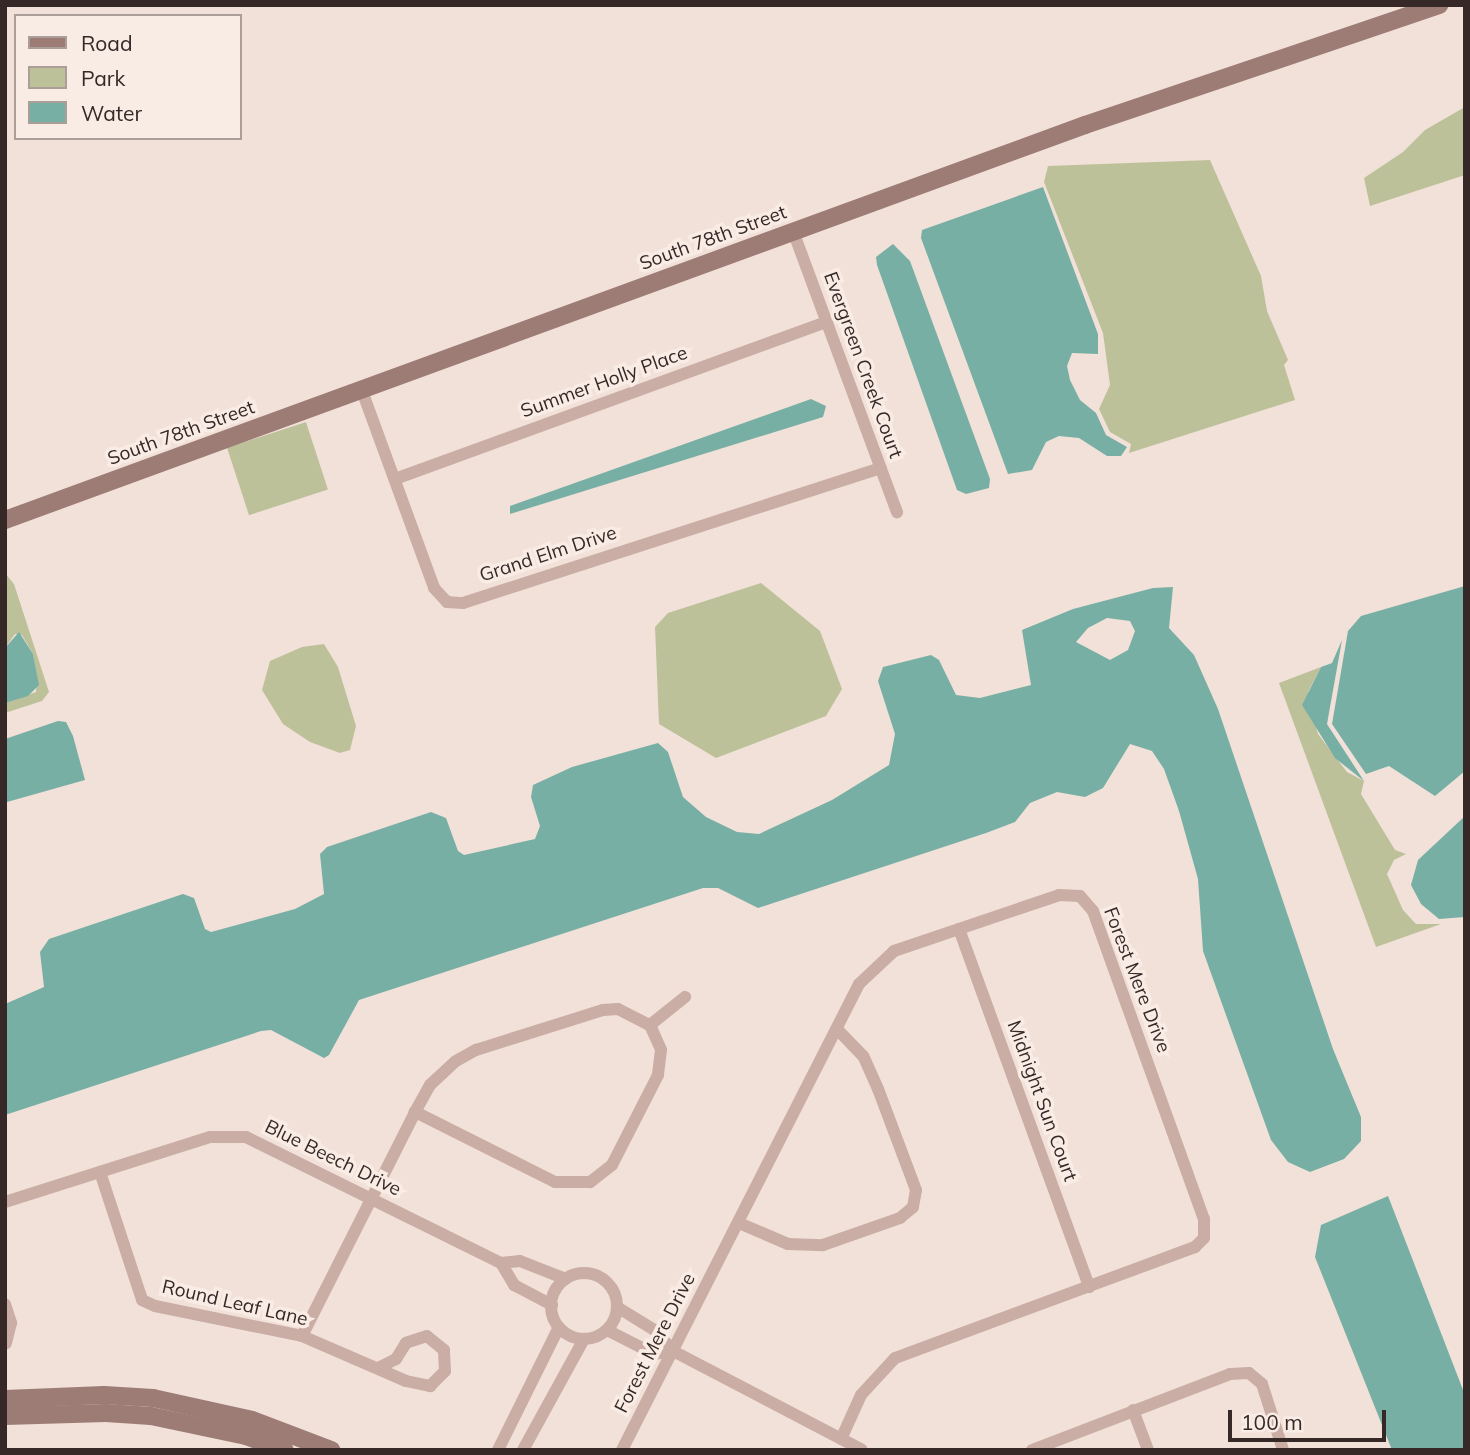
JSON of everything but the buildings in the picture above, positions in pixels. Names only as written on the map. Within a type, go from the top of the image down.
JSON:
[{"type":"street","name":"South 78th Street","points":[[5,520],[1085,125],[1439,5]]},
{"type":"street","name":"Evergreen Creek Court","points":[[793,231],[897,512]]},
{"type":"street","name":"Summer Holly Place","points":[[395,479],[827,322]]},
{"type":"street","name":"Grand Elm Drive","points":[[361,388],[434,588],[447,602],[463,603],[881,468]]},
{"type":"street","name":"Forest Mere Drive","points":[[622,1450],[859,984],[878,962],[894,951],[1059,895],[1080,895],[1093,911],[1204,1229],[1204,1238],[1195,1247],[895,1358],[861,1395],[841,1439]]},
{"type":"street","name":"Midnight Sun Court","points":[[959,929],[1089,1287]]},
{"type":"street","points":[[650,1025],[685,997]]},
{"type":"street","points":[[302,1336],[415,1111],[430,1085],[456,1061],[476,1050],[603,1010],[632,1012],[650,1025],[661,1050],[659,1075],[612,1165],[590,1182],[555,1182],[415,1111]]},
{"type":"street","points":[[739,1223],[788,1244],[823,1245],[900,1218],[914,1206],[916,1190],[878,1089],[863,1056],[837,1029]]},
{"type":"street","name":"Blue Beech Drive","points":[[100,1172],[210,1138],[246,1137],[501,1263],[520,1261],[566,1279]]},
{"type":"street","points":[[5,1202],[100,1172]]},
{"type":"street","name":"Round Leaf Lane","points":[[100,1172],[142,1300],[155,1306],[302,1336],[380,1367],[407,1381],[430,1386],[445,1371],[444,1350],[428,1336],[406,1343],[396,1359],[380,1367]]},
{"type":"street","name":"Blue Beech Drive","points":[[501,1263],[514,1286],[552,1305]]},
{"type":"street","points":[[498,1450],[559,1327],[552,1305],[566,1279],[585,1273],[604,1280],[617,1307],[656,1331],[673,1351],[862,1450]]},
{"type":"street","points":[[5,1304],[11,1323],[6,1343]]},
{"type":"street","points":[[523,1450],[584,1339],[607,1330],[617,1307]]},
{"type":"street","points":[[559,1327],[584,1339]]},
{"type":"street","points":[[607,1330],[653,1354],[673,1351]]},
{"type":"street","points":[[1032,1450],[1230,1374],[1249,1373],[1262,1384],[1283,1450]]},
{"type":"street","points":[[12,1407],[153,1398],[252,1420],[331,1450]]},
{"type":"street","points":[[12,1407],[151,1416],[246,1436],[285,1450]]},
{"type":"street","points":[[1133,1410],[1148,1450]]},
{"type":"green space","points":[[1465,107],[1465,175],[1370,206],[1364,178],[1403,152],[1425,130]]},
{"type":"green space","points":[[1210,160],[1261,276],[1267,311],[1288,360],[1284,365],[1295,400],[1129,453],[1131,444],[1110,432],[1099,409],[1110,385],[1103,333],[1044,182],[1048,166]]},
{"type":"green space","points":[[306,422],[328,490],[249,515],[227,448]]},
{"type":"green space","points":[[5,573],[14,584],[49,692],[42,701],[5,713],[5,703],[36,692],[37,676],[33,654],[22,635],[15,634],[5,648]]},
{"type":"green space","points":[[761,583],[820,631],[842,689],[826,716],[716,758],[659,724],[655,627],[668,613]]},
{"type":"green space","points":[[324,644],[338,667],[356,726],[350,750],[340,753],[310,742],[283,724],[262,690],[270,661],[302,647]]},
{"type":"green space","points":[[1321,667],[1308,692],[1318,734],[1347,772],[1364,781],[1361,794],[1395,850],[1406,854],[1394,860],[1387,874],[1403,910],[1416,924],[1441,924],[1376,947],[1279,683]]},
{"type":"water","points":[[1043,187],[1098,334],[1098,354],[1072,353],[1067,366],[1070,380],[1080,400],[1096,413],[1106,435],[1127,447],[1121,456],[1107,456],[1079,438],[1059,436],[1046,442],[1032,470],[1008,474],[921,238],[922,230]]},
{"type":"water","points":[[893,244],[910,261],[990,479],[989,488],[966,494],[957,490],[877,265],[876,257]]},
{"type":"water","points":[[811,399],[826,406],[823,417],[510,514],[510,506]]},
{"type":"water","points":[[1465,586],[1465,771],[1435,796],[1389,766],[1366,774],[1332,724],[1348,631],[1361,616]]},
{"type":"water","points":[[1173,587],[1169,628],[1194,655],[1218,709],[1333,1049],[1361,1117],[1361,1141],[1344,1159],[1310,1172],[1288,1162],[1271,1140],[1203,951],[1198,879],[1179,811],[1164,769],[1152,751],[1130,744],[1103,788],[1085,797],[1057,792],[1030,803],[1015,822],[986,833],[758,908],[718,888],[703,888],[359,1000],[329,1055],[324,1058],[271,1030],[261,1031],[5,1115],[5,1004],[44,987],[40,952],[49,939],[183,894],[194,898],[205,929],[211,932],[295,909],[324,894],[320,854],[327,847],[431,812],[446,818],[458,851],[464,855],[535,839],[540,826],[531,797],[533,785],[572,767],[658,743],[668,752],[683,797],[706,817],[737,832],[759,834],[832,800],[889,765],[895,734],[878,681],[883,667],[931,655],[939,660],[956,695],[980,698],[1031,685],[1022,630],[1073,609],[1153,588]],"holes":[[[1107,618],[1130,621],[1135,631],[1128,650],[1110,660],[1076,642],[1088,628]]]},
{"type":"water","points":[[19,632],[33,654],[39,685],[28,696],[5,703],[5,648]]},
{"type":"water","points":[[1342,640],[1327,724],[1364,781],[1335,758],[1302,705],[1321,667],[1332,663]]},
{"type":"water","points":[[58,721],[66,722],[73,736],[85,780],[7,802],[5,739]]},
{"type":"water","points":[[1465,816],[1465,917],[1439,919],[1421,904],[1411,885],[1418,860]]},
{"type":"water","points":[[1388,1196],[1465,1395],[1465,1450],[1392,1450],[1315,1257],[1321,1225]]}]
